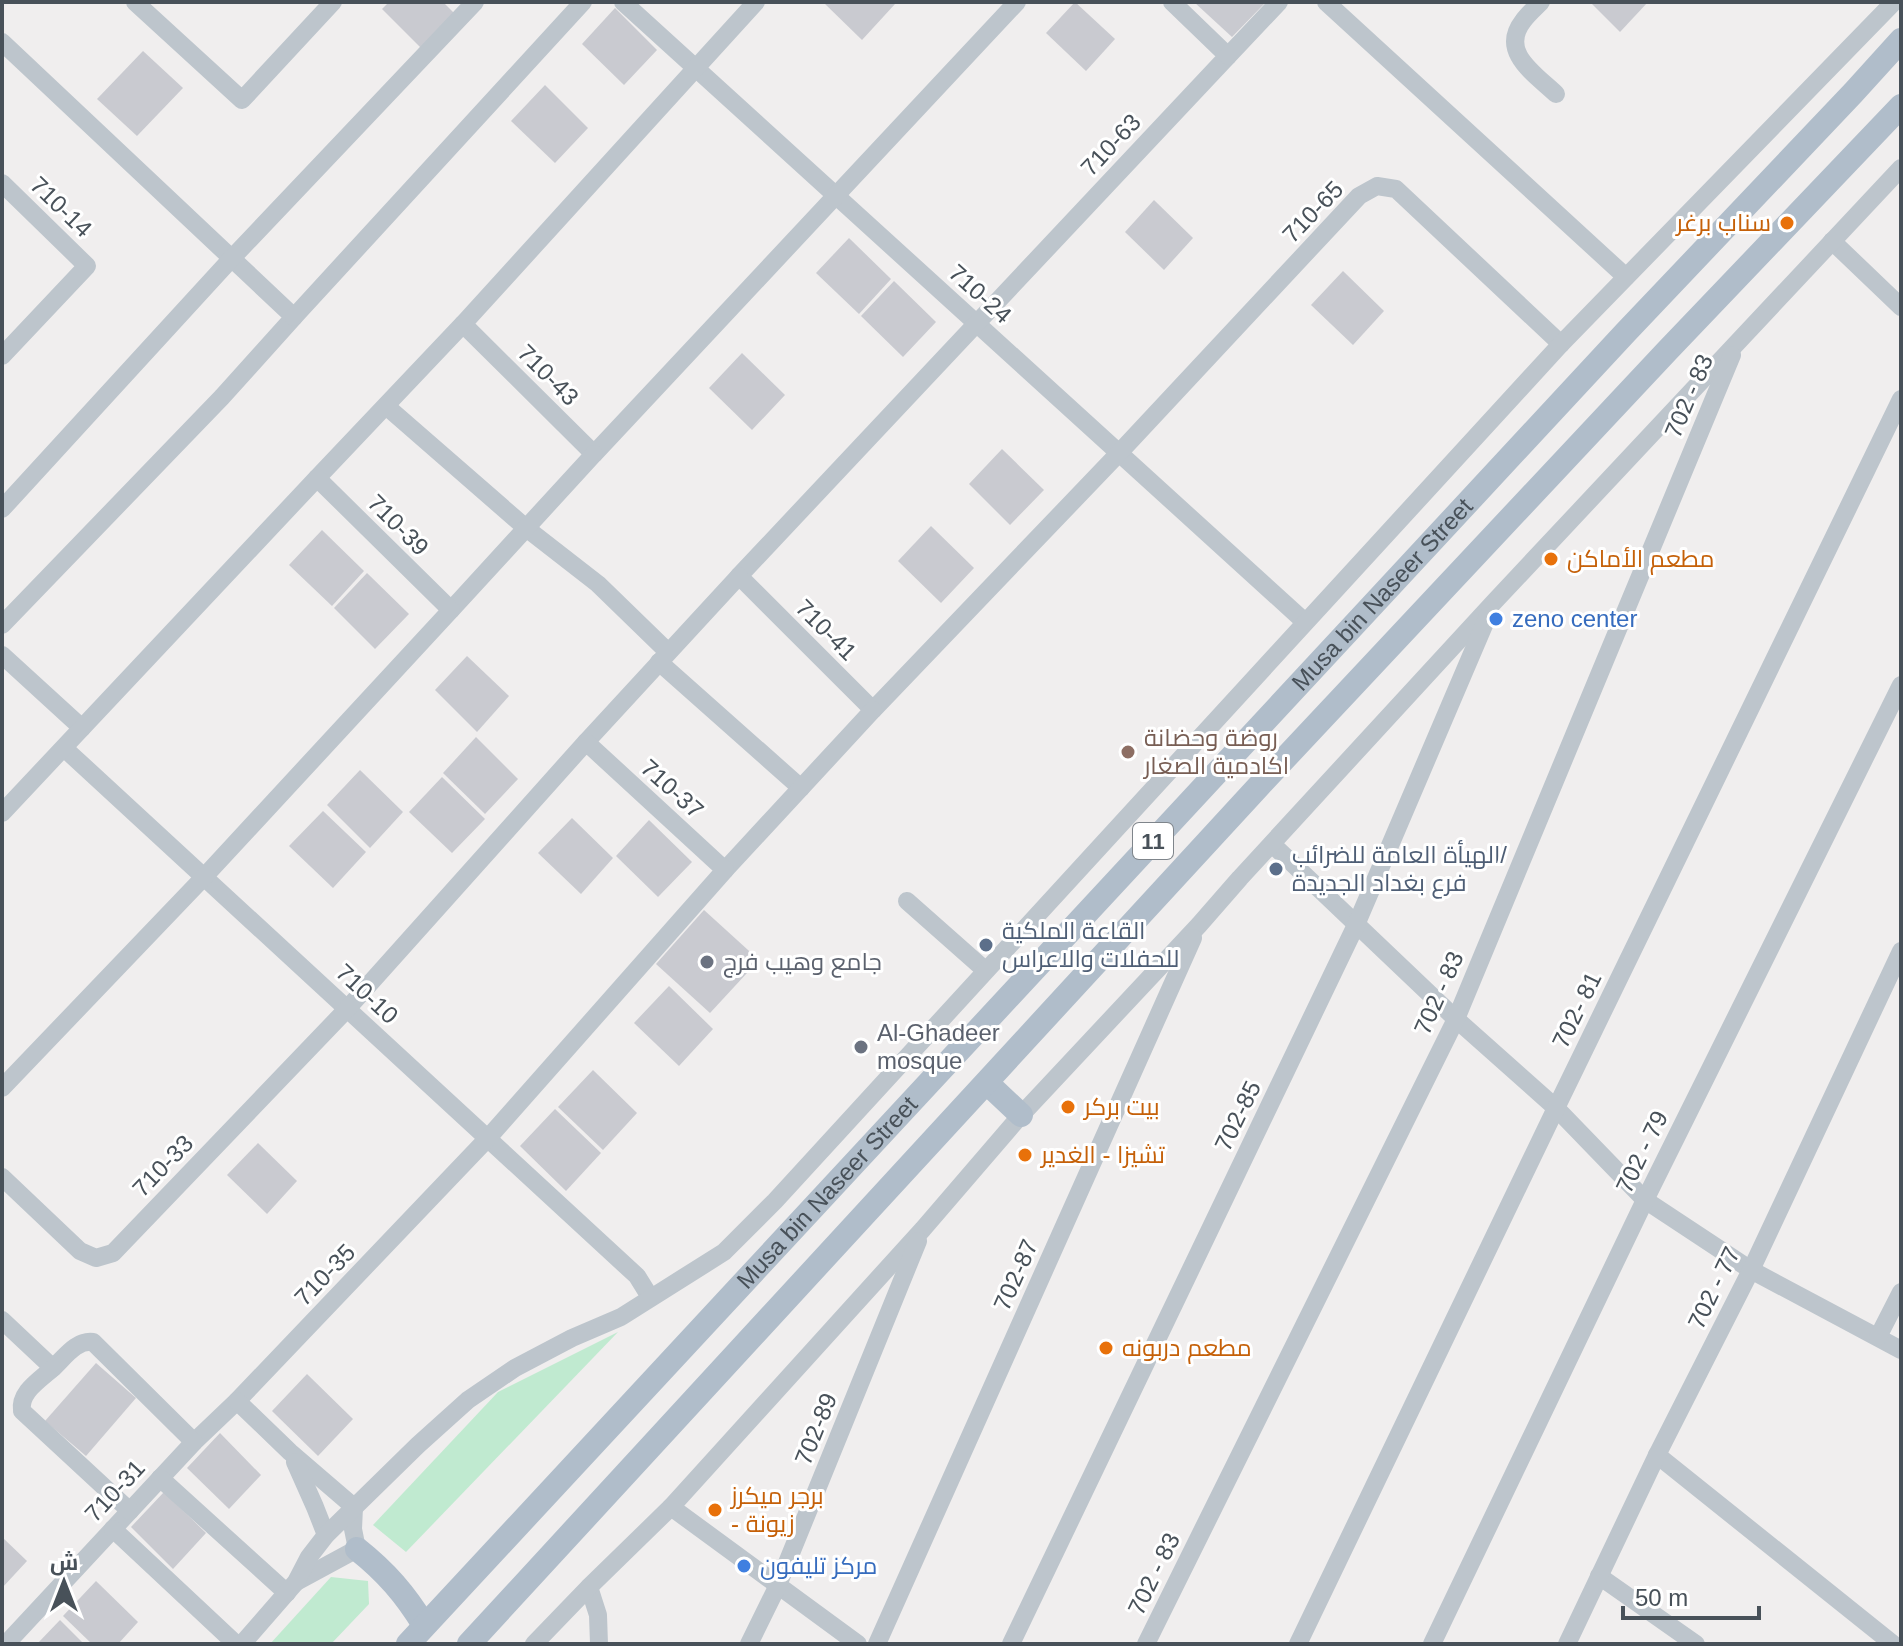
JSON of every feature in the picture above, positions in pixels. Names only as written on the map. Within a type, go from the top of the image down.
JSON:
[{"type":"main road","name":"Musa bin Naseer Street","points":[[416,1635],[1901,40]]},
{"type":"main road","name":"Musa bin Naseer Street","points":[[469,1644],[1301,741],[1901,106]]},
{"type":"main road","points":[[987,1083],[1021,1115]]},
{"type":"main road","points":[[357,1549],[377,1565],[411,1603],[416,1635]]},
{"type":"street","points":[[135,2],[242,100],[333,2]]},
{"type":"street","points":[[2,509],[232,258],[475,2]]},
{"type":"street","points":[[2,625],[222,397],[583,2]]},
{"type":"street","name":"710-24","points":[[623,2],[1305,622]]},
{"type":"street","points":[[2,813],[463,324],[756,2]]},
{"type":"street","points":[[2,1088],[204,877],[1017,2]]},
{"type":"street","points":[[1172,2],[1228,56]]},
{"type":"street","name":"710-63","points":[[976,323],[1279,2]]},
{"type":"street","points":[[1326,2],[1626,277]]},
{"type":"street","points":[[1541,2],[1520,23],[1513,41],[1517,56],[1556,94]]},
{"type":"street","points":[[242,1644],[292,1588],[309,1557],[326,1535],[468,1400],[515,1368],[621,1317],[724,1252],[775,1201],[1561,344],[1894,2]]},
{"type":"street","points":[[2,42],[294,317]]},
{"type":"street","points":[[534,1644],[671,1507],[923,1229],[1021,1115],[1494,602],[1901,168]]},
{"type":"street","name":"710-14","points":[[2,183],[87,266],[2,356]]},
{"type":"street","name":"710-65","points":[[1119,453],[1359,196],[1377,186],[1396,189],[1561,344]]},
{"type":"street","points":[[1832,241],[1901,307]]},
{"type":"street","points":[[347,1009],[663,657],[976,323]]},
{"type":"street","name":"710-43","points":[[463,324],[594,454]]},
{"type":"street","name":"702 - 83","points":[[1146,1644],[1456,1019],[1737,344]]},
{"type":"street","name":"702- 81","points":[[1298,1644],[1901,399]]},
{"type":"street","points":[[386,406],[526,528],[598,584],[663,657],[801,788]]},
{"type":"street","points":[[488,1138],[725,870],[1119,453]]},
{"type":"street","name":"710-39","points":[[317,478],[451,610]]},
{"type":"street","name":"710-41","points":[[739,576],[873,710]]},
{"type":"street","name":"702-85","points":[[1011,1644],[1356,925],[1494,602]]},
{"type":"street","points":[[2,655],[82,728]]},
{"type":"street","name":"702 - 79","points":[[1432,1644],[1645,1200],[1901,685]]},
{"type":"street","name":"710-37","points":[[586,742],[725,870]]},
{"type":"street","name":"710-10","points":[[64,748],[637,1276],[650,1297]]},
{"type":"street","points":[[1272,844],[1456,1019],[1556,1108],[1645,1200],[1751,1270],[1901,1350]]},
{"type":"street","points":[[907,901],[985,970]]},
{"type":"street","name":"702-87","points":[[877,1644],[1199,925]]},
{"type":"street","name":"702 - 77","points":[[1567,1644],[1657,1455],[1751,1270],[1901,951]]},
{"type":"street","name":"710-33","points":[[2,1177],[80,1251],[96,1258],[113,1253],[347,1009]]},
{"type":"street","name":"710-35","points":[[194,1442],[237,1401],[488,1138]]},
{"type":"street","name":"702-89","points":[[749,1644],[778,1585],[923,1229]]},
{"type":"street","points":[[1878,1337],[1901,1292]]},
{"type":"street","points":[[2,1320],[53,1368]]},
{"type":"street","points":[[130,1511],[22,1411],[24,1395],[79,1344],[93,1342],[194,1442]]},
{"type":"street","points":[[237,1401],[354,1507]]},
{"type":"street","name":"710-31","points":[[6,1644],[194,1442]]},
{"type":"street","points":[[290,1452],[326,1535]]},
{"type":"street","points":[[1657,1455],[1893,1644]]},
{"type":"street","points":[[160,1478],[292,1588]]},
{"type":"street","points":[[292,1588],[357,1549],[353,1529],[354,1507]]},
{"type":"street","points":[[671,1507],[858,1644]]},
{"type":"street","points":[[113,1529],[236,1644]]},
{"type":"street","points":[[1599,1576],[1696,1644]]},
{"type":"street","points":[[589,1587],[598,1615],[599,1644]]},
{"type":"green space","points":[[618,1332],[406,1552],[373,1525],[498,1392]]},
{"type":"green space","points":[[331,1577],[368,1581],[369,1604],[331,1644],[270,1644]]},
{"type":"building","points":[[389,2],[443,2],[458,17],[425,52],[382,9]]},
{"type":"building","points":[[823,2],[893,2],[895,4],[862,40]]},
{"type":"building","points":[[1075,2],[1115,39],[1086,71],[1046,33]]},
{"type":"building","points":[[1194,2],[1266,2],[1232,37]]},
{"type":"building","points":[[1590,2],[1648,2],[1620,32]]},
{"type":"building","points":[[615,8],[657,50],[624,85],[582,44]]},
{"type":"building","points":[[143,51],[183,88],[137,136],[97,99]]},
{"type":"building","points":[[545,85],[588,128],[555,163],[511,121]]},
{"type":"building","points":[[1154,200],[1193,238],[1164,270],[1125,232]]},
{"type":"building","points":[[849,238],[891,279],[859,314],[816,273]]},
{"type":"building","points":[[1343,271],[1384,311],[1353,345],[1311,305]]},
{"type":"building","points":[[894,281],[936,322],[903,357],[861,316]]},
{"type":"building","points":[[742,353],[785,395],[752,430],[709,388]]},
{"type":"building","points":[[1002,449],[1044,490],[1010,525],[969,484]]},
{"type":"building","points":[[931,526],[974,568],[941,603],[898,561]]},
{"type":"building","points":[[322,530],[364,571],[332,606],[289,565]]},
{"type":"building","points":[[367,573],[409,614],[375,649],[334,608]]},
{"type":"building","points":[[467,656],[509,696],[477,732],[435,690]]},
{"type":"building","points":[[476,737],[518,779],[485,814],[443,773]]},
{"type":"building","points":[[360,770],[403,812],[370,848],[327,805]]},
{"type":"building","points":[[442,777],[485,819],[452,853],[409,812]]},
{"type":"building","points":[[323,811],[366,852],[333,888],[289,846]]},
{"type":"building","points":[[572,818],[613,858],[581,894],[538,853]]},
{"type":"building","points":[[649,820],[692,862],[658,897],[616,856]]},
{"type":"building","name":"جامع وهيب فرج","points":[[704,910],[759,960],[710,1013],[656,964]]},
{"type":"building","points":[[669,986],[713,1029],[679,1066],[634,1023]]},
{"type":"building","points":[[593,1070],[637,1113],[603,1150],[558,1107]]},
{"type":"building","points":[[555,1109],[601,1153],[566,1191],[520,1146]]},
{"type":"building","points":[[258,1143],[297,1181],[267,1214],[227,1175]]},
{"type":"building","points":[[96,1363],[136,1398],[86,1456],[45,1421]]},
{"type":"building","points":[[307,1374],[353,1419],[318,1456],[272,1411]]},
{"type":"building","points":[[220,1433],[261,1475],[229,1509],[187,1468]]},
{"type":"building","points":[[164,1492],[206,1533],[173,1569],[131,1527]]},
{"type":"building","points":[[2,1537],[27,1561],[2,1588]]},
{"type":"building","points":[[96,1581],[138,1622],[118,1644],[92,1644],[63,1616]]},
{"type":"building","points":[[60,1620],[84,1644],[37,1644]]},
{"type":"place","name":"سناب برغر","points":[[1787,223]]},
{"type":"place","name":"مطعم الأماكن","points":[[1551,559]]},
{"type":"place","name":"zeno center","points":[[1496,619]]},
{"type":"place","name":"روضة وحضانة اكادمية الصغار","points":[[1128,752]]},
{"type":"place","name":"الهيأة العامة للضرائب/ فرع بغداد الجديدة","points":[[1276,869]]},
{"type":"place","name":"القاعة الملكية للحفلات والاعراس","points":[[986,945]]},
{"type":"place","name":"جامع وهيب فرج","points":[[707,962]]},
{"type":"place","name":"Al-Ghadeer mosque","points":[[861,1047]]},
{"type":"place","name":"بيت بركر","points":[[1068,1107]]},
{"type":"place","name":"تشيزا - الغدير","points":[[1025,1155]]},
{"type":"place","name":"مطعم دربونه","points":[[1106,1348]]},
{"type":"place","name":"برجر ميكرز - زيونة","points":[[715,1510]]},
{"type":"place","name":"مركز تليفون","points":[[744,1566]]}]
